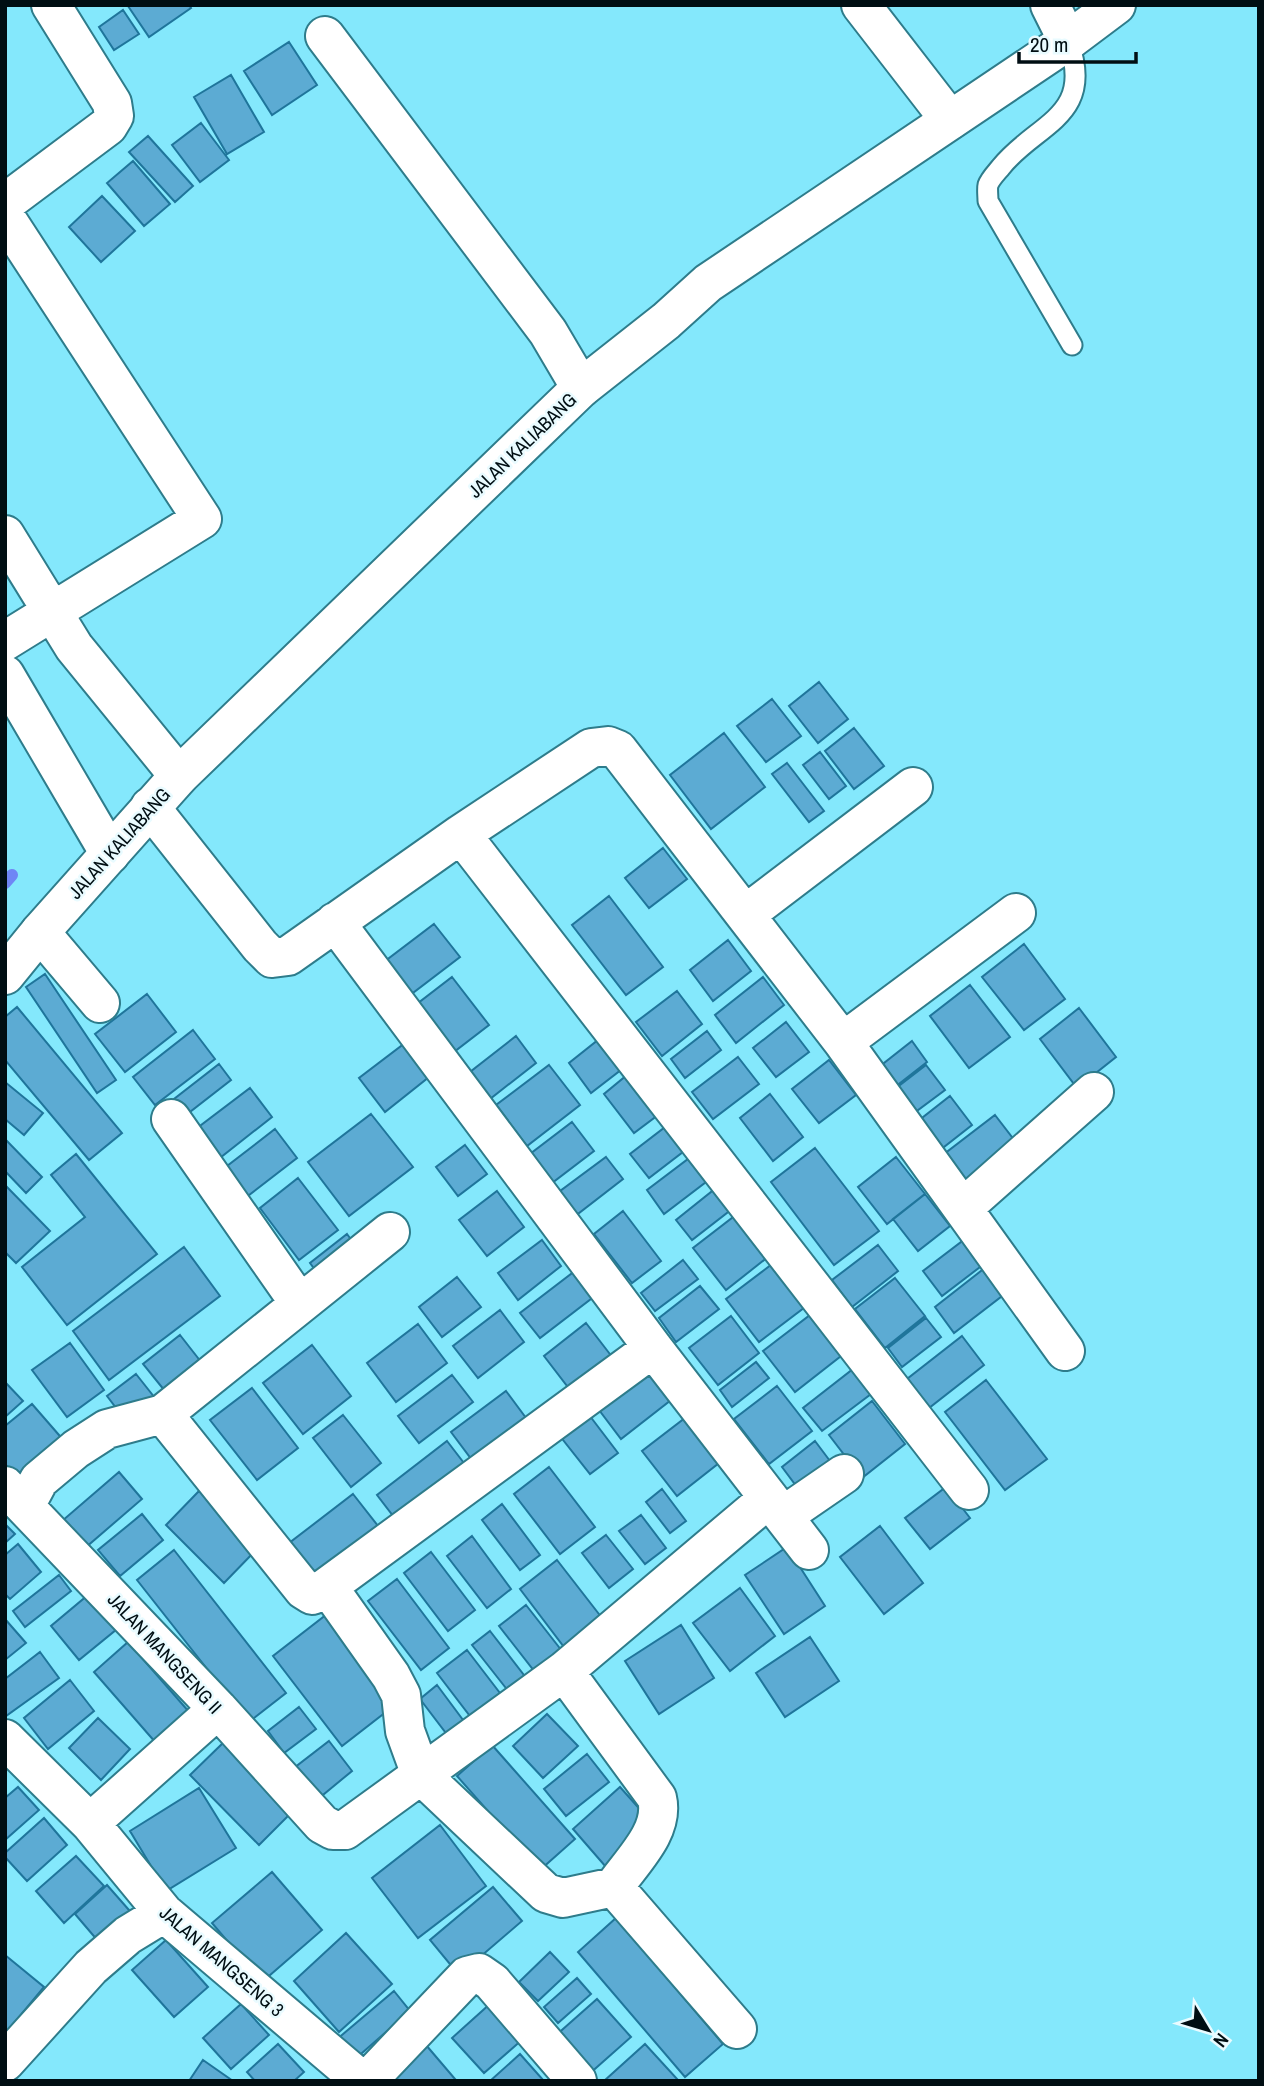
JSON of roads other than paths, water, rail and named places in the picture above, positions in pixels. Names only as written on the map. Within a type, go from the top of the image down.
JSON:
[{"type":"street","points":[[5,203],[108,126],[114,116],[112,103],[51,5]]},
{"type":"street","points":[[861,5],[950,120]]},
{"type":"street","points":[[1050,5],[1068,41]]},
{"type":"street","name":"JALAN KALIABANG","points":[[5,975],[179,776],[581,388],[666,321],[708,283],[1068,41],[1116,5]]},
{"type":"street","points":[[325,36],[548,332],[581,388]]},
{"type":"street","points":[[5,217],[202,519],[5,641]]},
{"type":"street","points":[[5,535],[74,647],[179,776]]},
{"type":"street","points":[[5,675],[110,854]]},
{"type":"street","points":[[150,807],[272,958],[288,956],[461,834],[591,748],[608,746],[618,750],[844,1042],[1065,1351]]},
{"type":"street","points":[[746,914],[913,787]]},
{"type":"street","points":[[461,834],[970,1490]]},
{"type":"street","points":[[844,1042],[1016,913]]},
{"type":"street","points":[[335,922],[653,1348],[809,1550]]},
{"type":"street","points":[[40,932],[100,1003]]},
{"type":"street","points":[[964,1207],[1094,1092]]},
{"type":"street","points":[[171,1119],[300,1304]]},
{"type":"street","points":[[15,1496],[107,1429],[163,1414],[390,1232]]},
{"type":"street","points":[[163,1414],[304,1590],[312,1595],[328,1587],[653,1348]]},
{"type":"street","points":[[421,1775],[564,1671],[776,1507],[844,1474]]},
{"type":"street","name":"JALAN MANGSENG II","points":[[15,1496],[218,1709],[322,1824],[333,1830],[345,1830],[421,1775]]},
{"type":"street","points":[[328,1587],[391,1676],[401,1695],[405,1731],[421,1775],[546,1893],[562,1898],[614,1887],[654,1830],[660,1812],[657,1798],[564,1671]]},
{"type":"street","points":[[90,1824],[218,1709]]},
{"type":"street","name":"JALAN MANGSENG 3","points":[[5,1739],[90,1824],[164,1913],[365,2081]]},
{"type":"street","points":[[614,1887],[737,2029]]},
{"type":"street","points":[[5,2062],[91,1967],[128,1935],[164,1913]]},
{"type":"street","points":[[365,2081],[467,1976],[479,1973],[492,1982],[577,2081]]},
{"type":"lane","points":[[1068,41],[1072,50],[1076,83],[1060,116],[1006,161],[988,183],[988,201],[1072,345]]},
{"type":"waterway","points":[[5,883],[12,875]]}]
